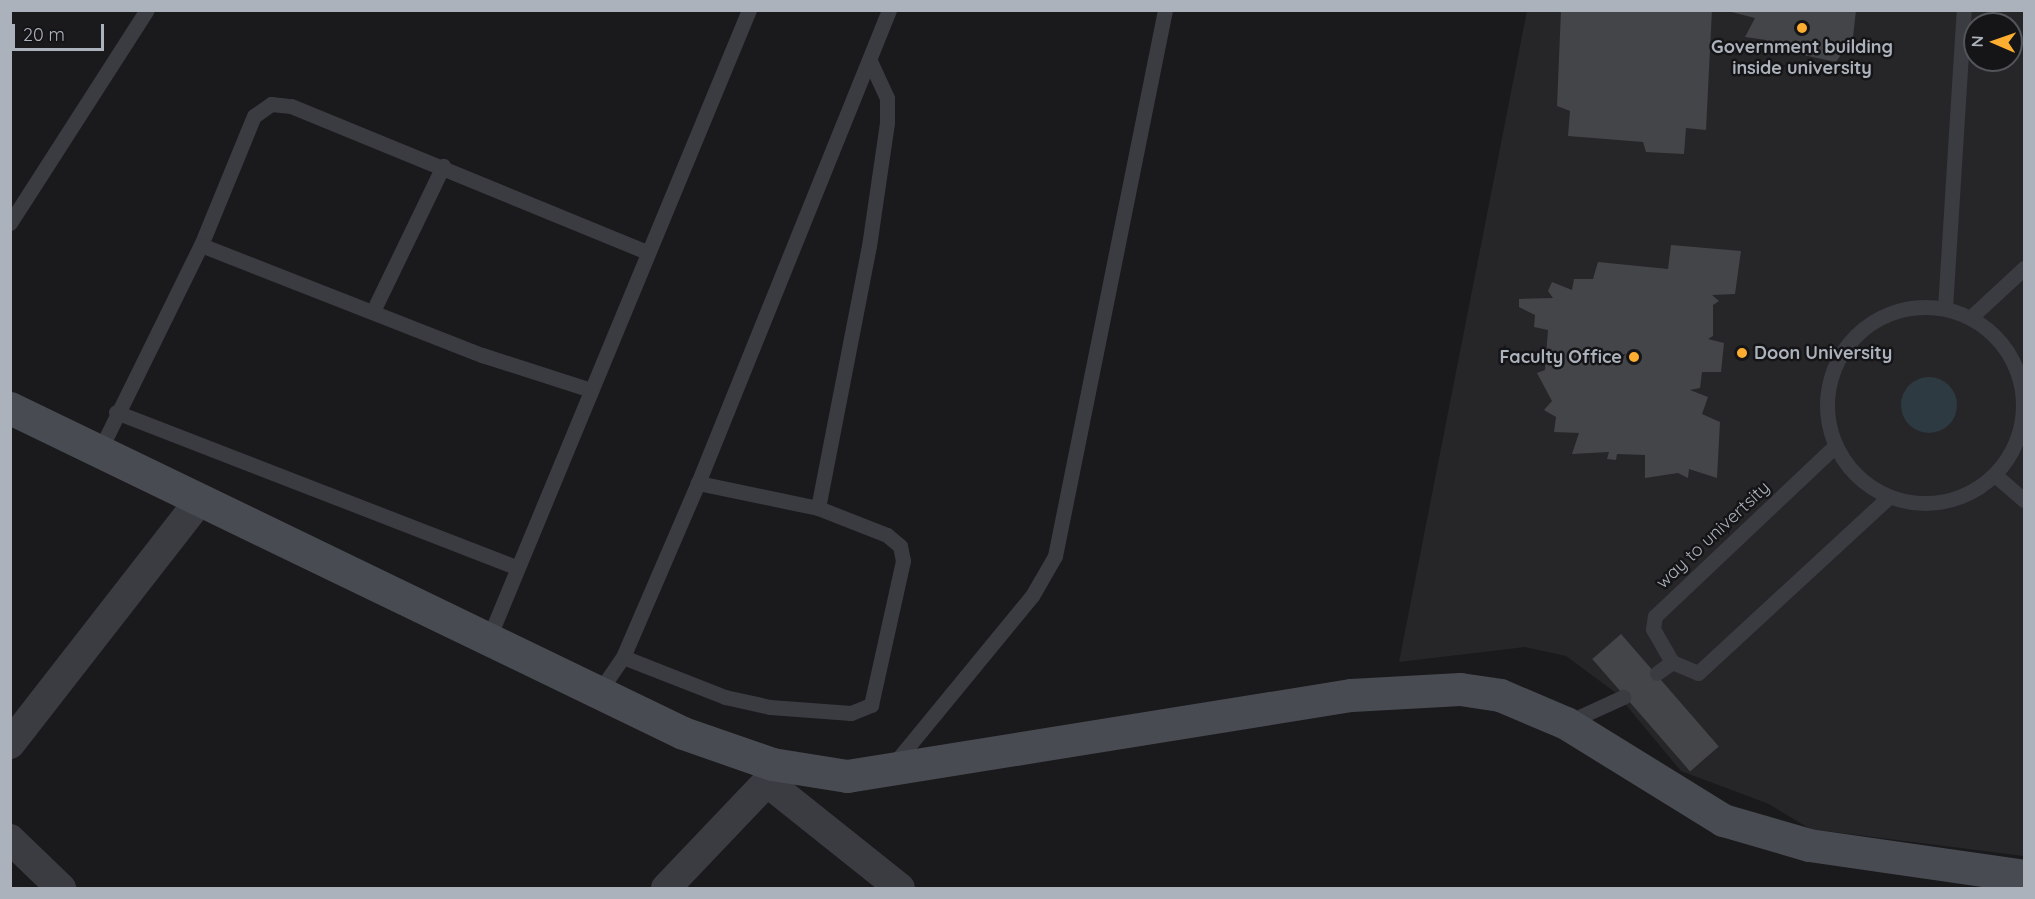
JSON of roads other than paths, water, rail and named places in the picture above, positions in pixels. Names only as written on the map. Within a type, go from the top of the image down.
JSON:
[{"type":"main road","points":[[10,408],[488,640],[770,773],[847,776],[1351,695],[1460,689],[1500,695],[1566,723],[1723,820],[1809,845],[2025,876]]},
{"type":"street","points":[[10,744],[199,501]]},
{"type":"street","points":[[666,888],[770,773],[900,888]]},
{"type":"street","points":[[10,839],[61,888]]},
{"type":"lane","points":[[10,223],[147,10]]},
{"type":"lane","points":[[488,640],[515,567],[591,390],[645,251],[749,10]]},
{"type":"lane","points":[[599,692],[623,657],[698,483],[889,10]]},
{"type":"lane","points":[[888,771],[1032,596],[1055,556],[1165,10]]},
{"type":"lane","points":[[1946,308],[1964,10]]},
{"type":"lane","points":[[818,508],[869,246],[887,123],[887,98],[870,61]]},
{"type":"lane","points":[[99,452],[116,412],[201,245],[254,116],[271,104],[291,106],[443,166],[645,251]]},
{"type":"lane","points":[[374,309],[443,166]]},
{"type":"lane","points":[[201,245],[374,309],[482,355],[591,390]]},
{"type":"lane","points":[[1970,318],[2025,268]]},
{"type":"lane","points":[[1946,308],[1970,318],[2002,343],[2021,368],[2024,406],[2015,446],[1995,475],[1954,498],[1926,504],[1888,497],[1849,468],[1835,446],[1829,425],[1829,382],[1849,343],[1864,328],[1903,309],[1946,308]]},
{"type":"lane","points":[[116,412],[515,567]]},
{"type":"lane","name":"way to univertsity","points":[[1672,662],[1653,629],[1655,616],[1835,446]]},
{"type":"lane","points":[[1995,475],[2025,500]]},
{"type":"lane","points":[[623,657],[725,697],[770,707],[851,712],[868,708],[903,553],[887,535],[818,508],[698,483]]},
{"type":"lane","points":[[1657,673],[1672,662],[1698,673],[1888,497]]},
{"type":"lane","points":[[1566,723],[1623,697]]},
{"type":"place","name":"Government building inside university","points":[[1802,28]]},
{"type":"place","name":"Doon University","points":[[1742,353]]},
{"type":"place","name":"Faculty Office","points":[[1634,357]]}]
